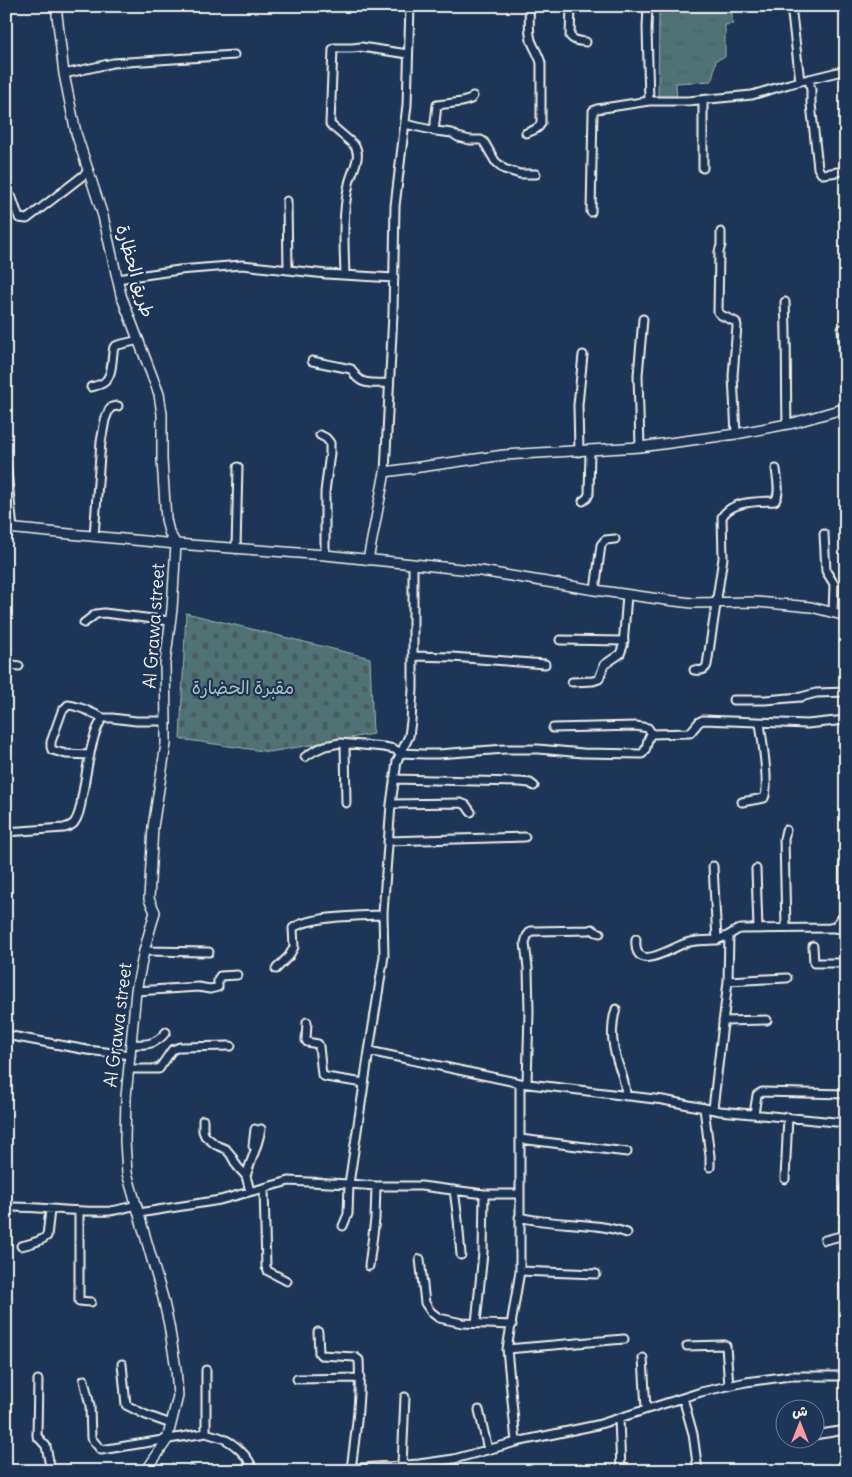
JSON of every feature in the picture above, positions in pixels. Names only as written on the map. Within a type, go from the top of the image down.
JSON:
[{"type":"street","name":"طريق الحظارة","points":[[56,6],[64,74],[76,133],[103,216],[126,310],[160,394],[166,519],[176,544]]},
{"type":"street","points":[[368,560],[385,472],[396,188],[405,124],[410,6]]},
{"type":"street","points":[[526,133],[540,126],[541,123],[541,63],[531,40],[529,6]]},
{"type":"street","points":[[571,6],[570,36],[577,41],[586,42]]},
{"type":"street","points":[[648,6],[649,102]]},
{"type":"street","points":[[791,6],[800,81]]},
{"type":"street","points":[[345,275],[344,245],[348,185],[355,166],[357,152],[356,147],[330,124],[333,49],[361,47],[408,54]]},
{"type":"street","points":[[64,74],[113,63],[234,55]]},
{"type":"street","points":[[591,212],[593,111],[649,102],[703,100],[752,95],[846,70]]},
{"type":"street","points":[[809,79],[818,168],[823,174],[846,171]]},
{"type":"street","points":[[434,131],[437,105],[462,102],[471,99],[473,96]]},
{"type":"street","points":[[703,100],[703,168]]},
{"type":"street","points":[[405,124],[452,133],[458,137],[470,140],[481,140],[495,161],[504,169],[520,174],[536,174]]},
{"type":"street","points":[[6,191],[12,198],[19,218],[27,219],[89,171]]},
{"type":"street","points":[[287,201],[288,270]]},
{"type":"street","points":[[721,232],[718,312],[736,322],[737,326],[733,376],[736,434]]},
{"type":"street","points":[[117,279],[178,270],[242,266],[394,278]]},
{"type":"street","points":[[785,302],[787,424]]},
{"type":"street","points":[[640,447],[638,375],[643,319]]},
{"type":"street","points":[[842,328],[846,387]]},
{"type":"street","points":[[91,387],[106,380],[109,374],[114,347],[139,340]]},
{"type":"street","points":[[579,452],[578,405],[582,355]]},
{"type":"street","points":[[312,361],[351,370],[361,381],[388,383]]},
{"type":"street","points":[[94,536],[101,442],[105,420],[109,410],[112,407],[118,406]]},
{"type":"street","points":[[385,472],[504,455],[640,447],[736,434],[787,424],[846,408]]},
{"type":"street","points":[[320,436],[326,438],[330,443],[325,492],[324,555]]},
{"type":"street","points":[[582,501],[589,494],[590,451]]},
{"type":"street","points":[[6,462],[9,528],[481,570],[595,590],[692,604],[757,602],[811,608],[846,616]]},
{"type":"street","points":[[236,549],[238,468]]},
{"type":"street","points":[[694,670],[701,670],[706,667],[723,558],[723,516],[736,505],[775,501],[778,498],[776,469]]},
{"type":"street","points":[[824,534],[826,571],[834,584],[833,613]]},
{"type":"street","points":[[595,590],[601,545],[605,540],[615,539]]},
{"type":"street","name":"Al Grawa street","points":[[146,1471],[167,1440],[178,1396],[176,1369],[163,1298],[127,1173],[125,1141],[126,1097],[136,991],[144,951],[155,912],[149,899],[153,827],[165,753],[165,664],[176,544]]},
{"type":"street","points":[[344,1226],[348,1214],[349,1184],[384,956],[383,915],[394,778],[397,761],[410,730],[413,688],[413,564]]},
{"type":"street","points":[[572,682],[599,679],[604,665],[620,654],[624,641],[627,595]]},
{"type":"street","points":[[84,623],[96,614],[170,621]]},
{"type":"street","points":[[560,640],[624,641]]},
{"type":"street","points":[[413,656],[545,664]]},
{"type":"street","points":[[6,664],[19,666]]},
{"type":"street","points":[[733,700],[765,700],[816,693],[846,692]]},
{"type":"street","points":[[90,755],[66,754],[52,750],[50,747],[62,711],[68,705],[84,708],[103,718],[166,721]]},
{"type":"street","points":[[6,832],[64,828],[72,825],[78,816],[81,806],[90,755],[97,730],[103,718]]},
{"type":"street","points":[[652,734],[690,733],[703,720],[760,724],[807,724],[846,720]]},
{"type":"street","points":[[742,802],[766,796],[760,724]]},
{"type":"street","points":[[553,728],[636,726],[648,728],[652,734]]},
{"type":"street","points":[[305,757],[314,751],[335,743],[389,748],[401,753],[438,754],[505,749],[538,749],[583,753],[640,754],[645,751],[649,737],[652,734]]},
{"type":"street","points":[[344,744],[346,804]]},
{"type":"street","points":[[394,778],[520,782],[534,786]]},
{"type":"street","points":[[391,804],[461,802],[471,812]]},
{"type":"street","points":[[786,830],[784,839],[786,928]]},
{"type":"street","points":[[388,841],[524,837]]},
{"type":"street","points":[[830,928],[836,926],[844,915],[844,865],[846,860]]},
{"type":"street","points":[[713,866],[717,940]]},
{"type":"street","points":[[756,869],[758,929]]},
{"type":"street","points":[[276,969],[289,956],[294,947],[293,928],[298,925],[327,919],[383,915]]},
{"type":"street","points":[[636,939],[636,952],[641,957],[644,957],[658,955],[689,942],[717,940],[741,929],[846,928]]},
{"type":"street","points":[[516,1442],[508,1349],[520,1271],[520,1139],[529,1012],[528,968],[525,943],[531,931],[592,929],[600,933]]},
{"type":"street","points":[[713,1109],[728,981],[729,935]]},
{"type":"street","points":[[813,946],[814,963],[846,963]]},
{"type":"street","points":[[144,951],[209,952]]},
{"type":"street","points":[[136,991],[198,986],[210,989],[218,987],[220,976],[237,974]]},
{"type":"street","points":[[728,981],[787,978]]},
{"type":"street","points":[[616,1009],[612,1026],[612,1037],[626,1086],[626,1096]]},
{"type":"street","points":[[723,1021],[767,1020]]},
{"type":"street","points":[[307,1022],[306,1040],[319,1046],[322,1075],[364,1083]]},
{"type":"street","points":[[130,1044],[144,1045],[159,1041],[166,1032]]},
{"type":"street","points":[[6,1035],[87,1050],[131,1055]]},
{"type":"street","points":[[129,1069],[159,1069],[172,1050],[180,1047],[231,1046]]},
{"type":"street","points":[[369,1051],[524,1083],[664,1100],[704,1108],[846,1123]]},
{"type":"street","points":[[754,1114],[757,1094],[762,1092],[846,1094]]},
{"type":"street","points":[[704,1108],[710,1167]]},
{"type":"street","points":[[785,1179],[788,1117]]},
{"type":"street","points":[[203,1120],[205,1136],[216,1145],[226,1149],[231,1155],[237,1166],[246,1176],[250,1191]]},
{"type":"street","points":[[246,1176],[252,1156],[258,1146],[258,1129]]},
{"type":"street","points":[[520,1139],[627,1152]]},
{"type":"street","points":[[825,1240],[841,1236],[844,1232],[846,1146]]},
{"type":"street","points":[[6,1208],[36,1207],[79,1212],[138,1209],[213,1201],[289,1181],[376,1186],[422,1186],[484,1194],[520,1194]]},
{"type":"street","points":[[369,1266],[375,1219],[376,1186]]},
{"type":"street","points":[[264,1188],[266,1266],[268,1271],[287,1281]]},
{"type":"street","points":[[454,1190],[461,1255]]},
{"type":"street","points":[[476,1324],[482,1259],[484,1194]]},
{"type":"street","points":[[21,1246],[47,1236],[50,1210]]},
{"type":"street","points":[[79,1212],[79,1301],[91,1302]]},
{"type":"street","points":[[520,1217],[606,1227],[627,1233]]},
{"type":"street","points":[[420,1259],[425,1303],[431,1312],[439,1318],[462,1323],[512,1325]]},
{"type":"street","points":[[520,1271],[596,1274]]},
{"type":"street","points":[[844,1280],[846,1316]]},
{"type":"street","points":[[318,1332],[319,1353],[321,1355],[358,1358],[360,1378],[358,1424],[351,1469]]},
{"type":"street","points":[[508,1349],[624,1339]]},
{"type":"street","points":[[687,1346],[725,1345],[729,1386]]},
{"type":"street","points":[[643,1358],[646,1409]]},
{"type":"street","points":[[122,1364],[126,1404],[146,1415],[171,1424]]},
{"type":"street","points":[[206,1370],[206,1433]]},
{"type":"street","points":[[317,1471],[454,1459],[516,1442],[597,1425],[701,1392],[729,1386],[790,1376],[846,1376]]},
{"type":"street","points":[[297,1379],[360,1378]]},
{"type":"street","points":[[38,1380],[37,1436],[46,1446],[51,1471]]},
{"type":"street","points":[[84,1380],[90,1406],[91,1438],[102,1450],[206,1433],[223,1438],[235,1446],[252,1466],[253,1471]]},
{"type":"street","points":[[402,1465],[405,1397]]},
{"type":"street","points":[[683,1398],[694,1439],[698,1471]]},
{"type":"street","points":[[478,1410],[488,1450]]},
{"type":"street","points":[[619,1418],[621,1471]]},
{"type":"street","points":[[824,1433],[846,1430]]},
{"type":"green space","points":[[659,6],[731,6],[733,24],[725,25],[725,57],[716,60],[712,81],[676,83],[677,101],[658,96]]},
{"type":"green space","name":"مقبرة الحضارة","points":[[186,613],[370,658],[373,734],[270,752],[180,739]]}]
